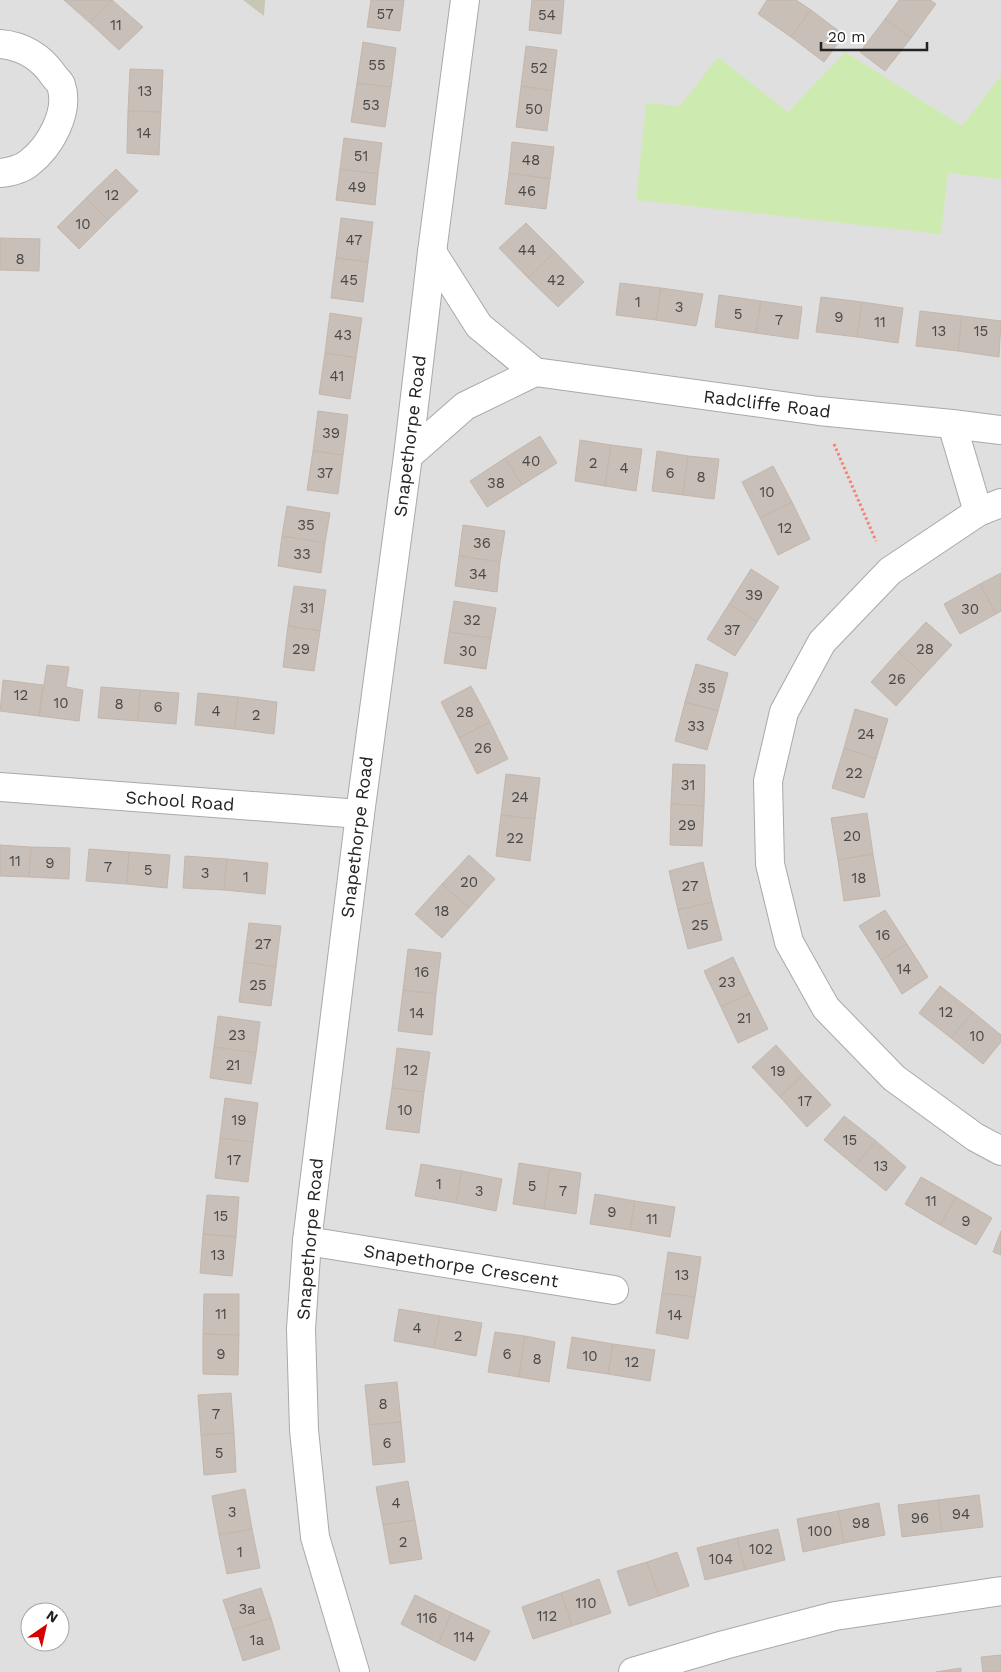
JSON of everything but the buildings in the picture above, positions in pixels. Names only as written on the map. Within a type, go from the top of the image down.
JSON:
[{"type":"street","name":"Snapethorpe Road","points":[[355,1672],[314,1528],[304,1430],[301,1330],[307,1241],[465,0]]},
{"type":"street","points":[[0,44],[8,44],[29,51],[46,64],[61,85],[63,111],[56,129],[45,148],[28,165],[0,173]]},
{"type":"street","points":[[408,456],[465,406],[534,372],[479,326],[432,252]]},
{"type":"street","name":"Radcliffe Road","points":[[534,372],[819,411],[1001,430]]},
{"type":"street","points":[[952,424],[989,507],[890,571],[822,642],[784,712],[768,781],[770,864],[790,942],[826,1008],[894,1078],[975,1137],[1001,1151]]},
{"type":"street","name":"School Road","points":[[0,787],[360,814]]},
{"type":"street","name":"Snapethorpe Crescent","points":[[307,1241],[614,1290]]},
{"type":"street","points":[[633,1672],[724,1645],[835,1616],[1001,1591]]},
{"type":"path","points":[[819,411],[890,571]]},
{"type":"shaded area","points":[[0,0],[1001,0],[1001,1672],[0,1672]]},
{"type":"shaded area","points":[[243,0],[265,0],[264,16]]},
{"type":"green space","points":[[845,52],[962,126],[1001,76],[1001,179],[948,173],[941,234],[636,200],[646,103],[680,106],[718,57],[788,112]]}]
